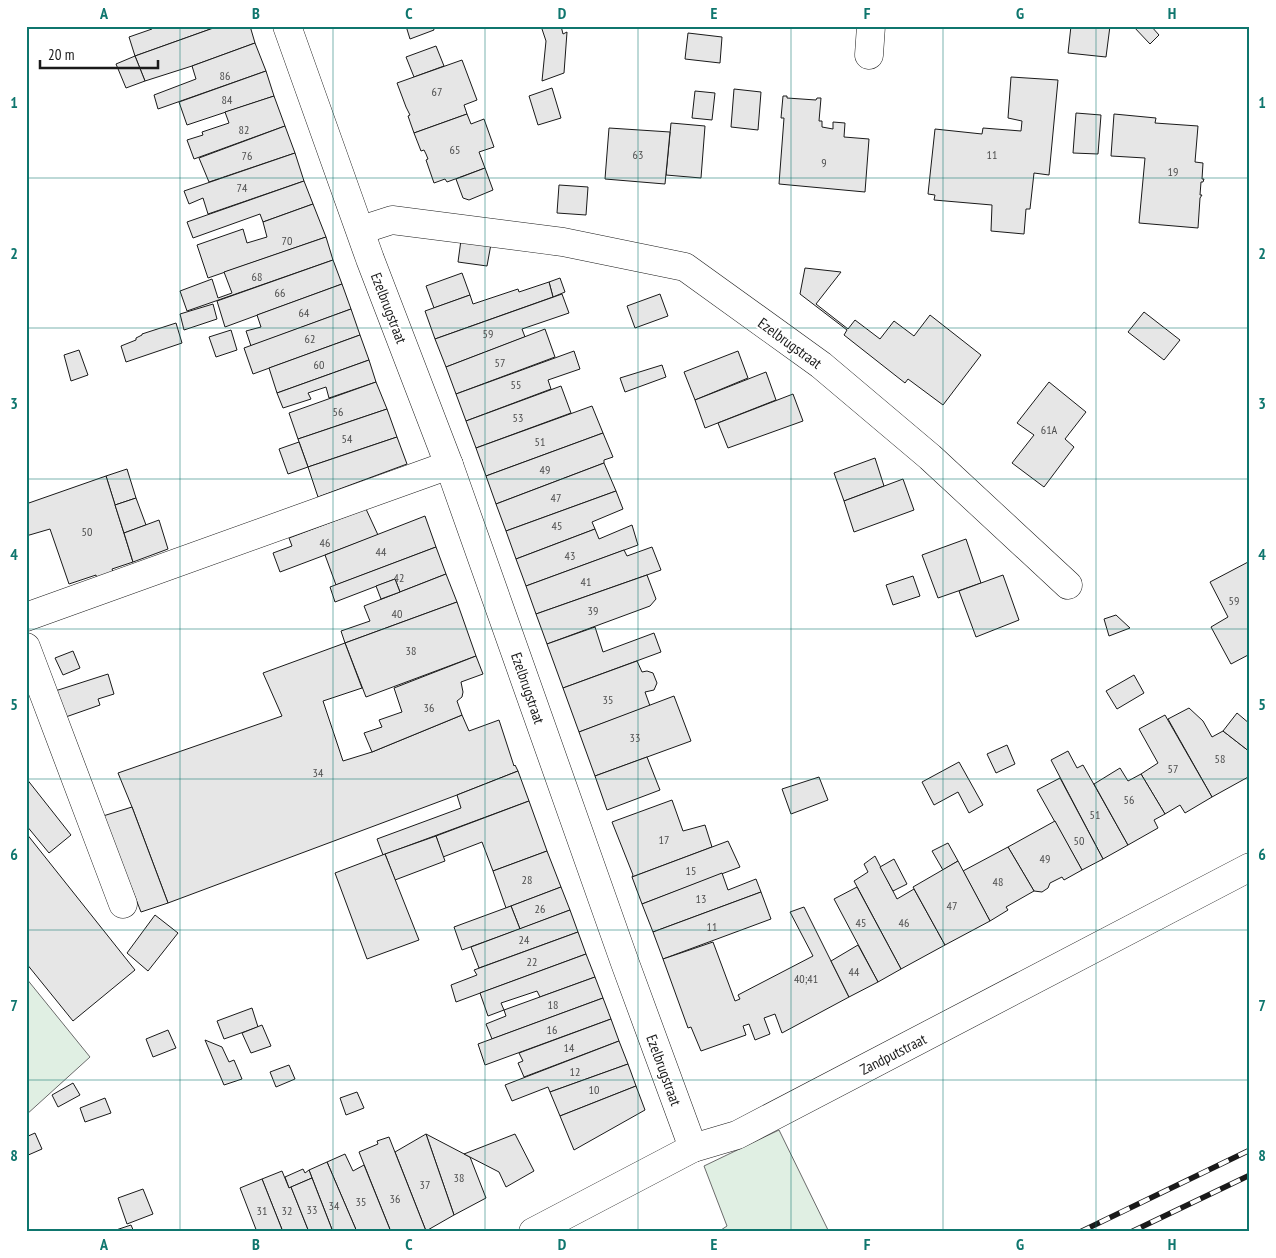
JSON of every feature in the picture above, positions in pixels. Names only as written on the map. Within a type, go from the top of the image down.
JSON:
[{"type":"street","name":"Ezelbrugstraat","points":[[287,26],[370,259],[449,465],[622,954],[693,1148]]},
{"type":"street","points":[[869,55],[871,26]]},
{"type":"street","name":"Ezelbrugstraat","points":[[361,230],[392,220],[563,242],[685,267],[828,371],[930,456],[1068,585]]},
{"type":"street","points":[[26,617],[449,465]]},
{"type":"street","points":[[26,648],[123,904]]},
{"type":"street","name":"Zandputstraat","points":[[533,1232],[693,1148],[736,1136],[1250,866]]},
{"type":"green space","points":[[26,978],[90,1057],[26,1115]]},
{"type":"green space","points":[[779,1130],[829,1232],[718,1232],[727,1226],[704,1166]]},
{"type":"building","points":[[150,26],[219,26],[135,56],[129,37],[152,29]]},
{"type":"building","points":[[219,26],[250,26],[255,43],[145,81],[135,56]]},
{"type":"building","points":[[406,26],[433,26],[434,30],[410,39]]},
{"type":"building","points":[[541,26],[561,26],[563,34],[567,32],[564,73],[542,81],[546,41]]},
{"type":"building","points":[[1071,26],[1110,26],[1106,57],[1068,53]]},
{"type":"building","points":[[1133,26],[1151,26],[1159,35],[1150,44]]},
{"type":"building","points":[[688,33],[722,37],[720,63],[685,59]]},
{"type":"building","points":[[255,43],[266,71],[158,109],[154,95],[196,79],[192,66]]},
{"type":"building","points":[[436,46],[444,66],[414,77],[406,57]]},
{"type":"building","points":[[135,56],[145,81],[126,88],[116,64]]},
{"type":"building","points":[[462,60],[477,100],[464,105],[467,114],[414,133],[408,116],[410,115],[397,83]]},
{"type":"building","points":[[266,71],[274,96],[187,125],[179,102]]},
{"type":"building","points":[[1011,77],[1058,80],[1049,175],[1034,173],[1030,209],[1026,209],[1024,234],[991,231],[992,205],[934,200],[935,195],[928,194],[935,129],[982,134],[983,128],[1021,131],[1022,121],[1008,118]]},
{"type":"building","points":[[552,88],[561,118],[538,125],[529,96]]},
{"type":"building","points":[[734,89],[761,92],[758,130],[731,127]]},
{"type":"building","points":[[695,91],[715,93],[712,120],[692,118]]},
{"type":"building","points":[[274,96],[285,126],[194,159],[187,140],[203,135],[202,132],[229,123],[225,112]]},
{"type":"building","points":[[783,96],[787,96],[787,98],[816,100],[821,98],[819,121],[822,121],[822,127],[833,129],[833,122],[845,123],[844,137],[869,139],[865,192],[779,184],[784,118],[781,118]]},
{"type":"building","points":[[1076,113],[1101,115],[1098,154],[1073,153]]},
{"type":"building","points":[[467,114],[471,124],[484,119],[494,147],[479,152],[485,168],[447,182],[445,179],[434,183],[426,160],[428,159],[426,154],[424,150],[421,151],[414,133]]},
{"type":"building","points":[[1114,114],[1156,118],[1155,123],[1198,126],[1195,162],[1203,163],[1202,179],[1204,179],[1201,182],[1200,195],[1202,195],[1200,198],[1198,228],[1139,223],[1145,158],[1111,156]]},
{"type":"building","points":[[671,123],[705,126],[701,178],[666,175]]},
{"type":"building","points":[[285,126],[295,153],[209,182],[199,158]]},
{"type":"building","points":[[609,128],[670,132],[665,184],[605,179]]},
{"type":"building","points":[[295,153],[304,181],[208,214],[203,198],[189,204],[184,191]]},
{"type":"building","points":[[485,168],[493,190],[469,200],[463,198],[456,179]]},
{"type":"building","points":[[304,181],[313,204],[263,222],[260,214],[193,238],[187,222]]},
{"type":"building","points":[[559,185],[588,187],[586,215],[557,213]]},
{"type":"building","points":[[313,204],[326,237],[208,278],[197,245],[243,229],[247,243],[267,237],[263,222]]},
{"type":"building","points":[[326,237],[333,260],[187,311],[180,291],[212,279],[218,298],[232,293],[224,272]]},
{"type":"building","points":[[461,240],[491,244],[487,266],[458,262]]},
{"type":"building","points":[[333,260],[342,284],[225,327],[217,301]]},
{"type":"building","points":[[805,268],[841,272],[816,304],[848,329],[855,320],[880,339],[894,321],[914,336],[930,315],[981,355],[943,405],[908,379],[905,383],[844,335],[847,330],[800,294]]},
{"type":"building","points":[[462,273],[470,295],[434,308],[426,286]]},
{"type":"building","points":[[560,278],[565,292],[553,297],[549,282]]},
{"type":"building","points":[[549,282],[553,297],[435,339],[425,311],[470,295],[473,304],[518,289],[519,292]]},
{"type":"building","points":[[342,284],[351,309],[251,346],[246,331],[261,327],[257,315]]},
{"type":"building","points":[[562,294],[569,313],[522,329],[525,337],[446,367],[435,339]]},
{"type":"building","points":[[660,294],[668,316],[635,328],[627,306]]},
{"type":"building","points":[[213,304],[217,319],[184,330],[180,314]]},
{"type":"building","points":[[351,309],[360,335],[253,374],[244,348]]},
{"type":"building","points":[[1144,312],[1180,340],[1164,360],[1128,332]]},
{"type":"building","points":[[176,323],[182,343],[126,362],[121,346],[136,340],[142,334]]},
{"type":"building","points":[[545,329],[555,357],[456,394],[446,367]]},
{"type":"building","points":[[231,330],[237,350],[216,357],[209,337]]},
{"type":"building","points":[[360,335],[369,360],[277,393],[269,368]]},
{"type":"building","points":[[79,350],[88,375],[71,381],[64,355]]},
{"type":"building","points":[[574,351],[580,369],[548,380],[551,389],[466,421],[456,394]]},
{"type":"building","points":[[738,351],[748,378],[695,400],[684,372]]},
{"type":"building","points":[[369,360],[376,382],[329,398],[326,387],[308,393],[311,399],[283,408],[277,393]]},
{"type":"building","points":[[662,365],[666,377],[625,392],[620,378]]},
{"type":"building","points":[[766,372],[776,400],[705,428],[695,400]]},
{"type":"building","points":[[376,382],[387,409],[298,439],[289,413]]},
{"type":"building","points":[[1049,382],[1086,412],[1065,439],[1074,447],[1044,487],[1012,463],[1034,435],[1017,423]]},
{"type":"building","points":[[561,386],[571,413],[476,448],[466,421]]},
{"type":"building","points":[[793,394],[803,421],[728,448],[718,423]]},
{"type":"building","points":[[592,406],[603,433],[486,476],[476,448]]},
{"type":"building","points":[[387,409],[397,437],[308,467],[298,439]]},
{"type":"building","points":[[603,433],[613,457],[604,460],[604,463],[496,504],[486,476]]},
{"type":"building","points":[[397,437],[407,464],[318,497],[308,467]]},
{"type":"building","points":[[299,442],[308,467],[288,474],[279,449]]},
{"type":"building","points":[[875,458],[884,486],[844,501],[834,473]]},
{"type":"building","points":[[604,463],[616,491],[506,531],[496,504]]},
{"type":"building","points":[[127,469],[136,498],[115,505],[106,476]]},
{"type":"building","points":[[106,476],[133,562],[112,569],[114,575],[97,580],[96,575],[69,584],[50,529],[26,536],[26,504]]},
{"type":"building","points":[[903,479],[914,510],[854,532],[844,501]]},
{"type":"building","points":[[616,491],[623,509],[592,522],[595,529],[516,559],[506,531]]},
{"type":"building","points":[[136,498],[146,525],[124,533],[115,505]]},
{"type":"building","points":[[366,509],[378,535],[280,572],[273,553],[292,546],[289,538]]},
{"type":"building","points":[[425,516],[436,547],[336,585],[325,555]]},
{"type":"building","points":[[159,520],[168,549],[133,562],[124,533]]},
{"type":"building","points":[[632,525],[638,545],[526,586],[516,559],[595,529],[599,539]]},
{"type":"building","points":[[966,539],[981,583],[938,598],[922,555]]},
{"type":"building","points":[[436,547],[446,574],[400,592],[395,579],[335,602],[330,587]]},
{"type":"building","points":[[652,547],[661,570],[536,614],[526,586],[624,550],[627,556]]},
{"type":"building","points":[[1250,561],[1250,654],[1231,664],[1211,627],[1228,617],[1210,582]]},
{"type":"building","points":[[446,574],[457,602],[345,643],[341,631],[370,621],[364,606]]},
{"type":"building","points":[[647,575],[656,599],[650,606],[547,644],[536,614]]},
{"type":"building","points":[[1003,575],[1019,620],[976,637],[959,591]]},
{"type":"building","points":[[913,576],[920,596],[893,605],[886,585]]},
{"type":"building","points":[[395,579],[400,592],[381,599],[376,586]]},
{"type":"building","points":[[457,602],[476,656],[366,697],[345,643]]},
{"type":"building","points":[[1116,615],[1130,628],[1109,636],[1104,619]]},
{"type":"building","points":[[595,627],[603,652],[654,633],[661,652],[563,688],[547,644]]},
{"type":"building","points":[[345,643],[362,688],[323,701],[343,761],[372,752],[462,715],[469,731],[499,720],[514,766],[518,771],[168,903],[118,773],[282,716],[263,673]]},
{"type":"building","points":[[73,651],[80,668],[63,675],[55,658]]},
{"type":"building","points":[[476,656],[483,674],[461,682],[462,697],[457,701],[462,715],[372,752],[364,733],[382,727],[379,720],[402,712],[394,688]]},
{"type":"building","points":[[637,661],[642,672],[653,673],[657,683],[654,690],[645,692],[650,706],[579,732],[563,688]]},
{"type":"building","points":[[108,674],[114,694],[98,699],[100,705],[60,719],[52,692]]},
{"type":"building","points":[[1134,675],[1144,693],[1117,709],[1106,691]]},
{"type":"building","points":[[674,696],[691,741],[595,776],[579,732]]},
{"type":"building","points":[[1189,708],[1203,721],[1212,737],[1223,731],[1250,752],[1250,776],[1212,797],[1168,719]]},
{"type":"building","points":[[1237,713],[1250,724],[1250,752],[1223,731]]},
{"type":"building","points":[[1165,715],[1212,797],[1185,813],[1180,805],[1165,814],[1141,774],[1158,763],[1139,729]]},
{"type":"building","points":[[1007,745],[1015,764],[996,773],[987,754]]},
{"type":"building","points":[[1068,751],[1077,768],[1083,765],[1128,845],[1103,859],[1051,760]]},
{"type":"building","points":[[647,757],[660,790],[607,810],[595,776]]},
{"type":"building","points":[[959,762],[983,805],[969,813],[958,792],[934,805],[922,782]]},
{"type":"building","points":[[1120,768],[1128,781],[1141,774],[1165,814],[1154,820],[1158,828],[1128,845],[1094,784]]},
{"type":"building","points":[[518,771],[529,801],[383,855],[377,839],[461,808],[457,795]]},
{"type":"building","points":[[819,777],[828,800],[791,814],[782,789]]},
{"type":"building","points":[[26,778],[71,835],[49,853],[26,825]]},
{"type":"building","points":[[1060,778],[1103,859],[1082,870],[1037,790]]},
{"type":"building","points":[[672,800],[683,831],[705,825],[712,847],[632,877],[633,875],[612,822]]},
{"type":"building","points":[[529,801],[547,851],[493,871],[482,842],[443,857],[436,836]]},
{"type":"building","points":[[132,807],[168,903],[141,912],[103,816]]},
{"type":"building","points":[[1055,821],[1082,870],[1064,880],[1062,877],[1050,883],[1048,888],[1042,892],[1034,891],[1008,847]]},
{"type":"building","points":[[26,833],[135,970],[73,1021],[26,963]]},
{"type":"building","points":[[436,836],[445,861],[395,880],[385,854]]},
{"type":"building","points":[[728,841],[740,867],[642,904],[632,877]]},
{"type":"building","points":[[948,843],[958,861],[943,870],[932,851]]},
{"type":"building","points":[[1008,847],[1034,891],[1006,907],[1008,910],[990,921],[963,871]]},
{"type":"building","points":[[547,851],[561,887],[506,908],[493,871]]},
{"type":"building","points":[[385,854],[419,940],[367,959],[335,873]]},
{"type":"building","points":[[875,856],[897,899],[914,889],[945,945],[901,969],[854,881],[868,872],[864,864]]},
{"type":"building","points":[[894,859],[907,884],[893,891],[880,867]]},
{"type":"building","points":[[958,861],[990,921],[945,945],[913,887]]},
{"type":"building","points":[[722,873],[728,890],[756,879],[761,892],[653,932],[642,904]]},
{"type":"building","points":[[561,887],[570,910],[520,929],[511,906]]},
{"type":"building","points":[[857,887],[901,969],[878,982],[834,899]]},
{"type":"building","points":[[761,892],[771,919],[663,959],[653,932]]},
{"type":"building","points":[[511,906],[520,929],[462,950],[454,927]]},
{"type":"building","points":[[804,907],[849,997],[782,1033],[775,1014],[764,1018],[770,1034],[755,1040],[749,1024],[743,1026],[746,1035],[701,1051],[691,1027],[688,1028],[663,959],[713,942],[735,1001],[740,999],[738,995],[813,956],[790,912]]},
{"type":"building","points":[[570,910],[578,932],[479,968],[471,947]]},
{"type":"building","points":[[155,915],[178,933],[148,971],[127,953]]},
{"type":"building","points":[[578,932],[586,954],[456,1002],[451,985],[477,975],[474,970]]},
{"type":"building","points":[[858,945],[878,982],[849,997],[831,961]]},
{"type":"building","points":[[586,954],[595,977],[540,997],[537,991],[501,1003],[504,1010],[488,1016],[480,993]]},
{"type":"building","points":[[595,977],[603,998],[492,1039],[486,1024],[506,1016],[504,1010]]},
{"type":"building","points":[[603,998],[611,1019],[485,1065],[478,1044]]},
{"type":"building","points":[[252,1008],[258,1027],[224,1039],[217,1021]]},
{"type":"building","points":[[611,1019],[619,1041],[524,1077],[518,1063],[523,1061],[519,1053]]},
{"type":"building","points":[[262,1025],[271,1046],[251,1053],[242,1033]]},
{"type":"building","points":[[168,1030],[176,1048],[153,1057],[146,1039]]},
{"type":"building","points":[[205,1040],[222,1047],[229,1062],[234,1060],[242,1079],[224,1085]]},
{"type":"building","points":[[619,1041],[628,1064],[550,1092],[548,1087],[512,1101],[505,1085]]},
{"type":"building","points":[[628,1064],[636,1086],[560,1116],[550,1092]]},
{"type":"building","points":[[289,1065],[295,1079],[276,1087],[270,1072]]},
{"type":"building","points":[[73,1083],[80,1095],[58,1107],[52,1095]]},
{"type":"building","points":[[636,1086],[645,1110],[574,1150],[560,1116]]},
{"type":"building","points":[[357,1092],[364,1108],[346,1115],[340,1098]]},
{"type":"building","points":[[105,1098],[111,1113],[85,1122],[80,1108]]},
{"type":"building","points":[[35,1133],[42,1149],[26,1156],[26,1137]]},
{"type":"building","points":[[426,1134],[470,1157],[486,1198],[454,1215]]},
{"type":"building","points":[[426,1134],[454,1215],[426,1231],[395,1152]]},
{"type":"building","points":[[515,1134],[534,1171],[506,1187],[499,1172],[464,1154]]},
{"type":"building","points":[[389,1137],[426,1231],[424,1232],[391,1232],[359,1152],[378,1144],[377,1141]]},
{"type":"building","points":[[345,1154],[353,1171],[364,1165],[391,1232],[357,1232],[327,1162]]},
{"type":"building","points":[[327,1162],[357,1232],[333,1232],[309,1170]]},
{"type":"building","points":[[303,1169],[305,1173],[309,1170],[312,1178],[289,1188],[285,1177]]},
{"type":"building","points":[[282,1171],[289,1188],[291,1187],[309,1232],[283,1232],[262,1179]]},
{"type":"building","points":[[312,1178],[333,1232],[309,1232],[291,1187]]},
{"type":"building","points":[[262,1179],[283,1232],[257,1232],[240,1188]]},
{"type":"building","points":[[143,1189],[153,1214],[127,1224],[118,1198]]},
{"type":"building","points":[[131,1225],[134,1232],[110,1232]]},
{"type":"railway","points":[[1080,1232],[1250,1150]]},
{"type":"railway","points":[[1131,1232],[1250,1175]]}]
